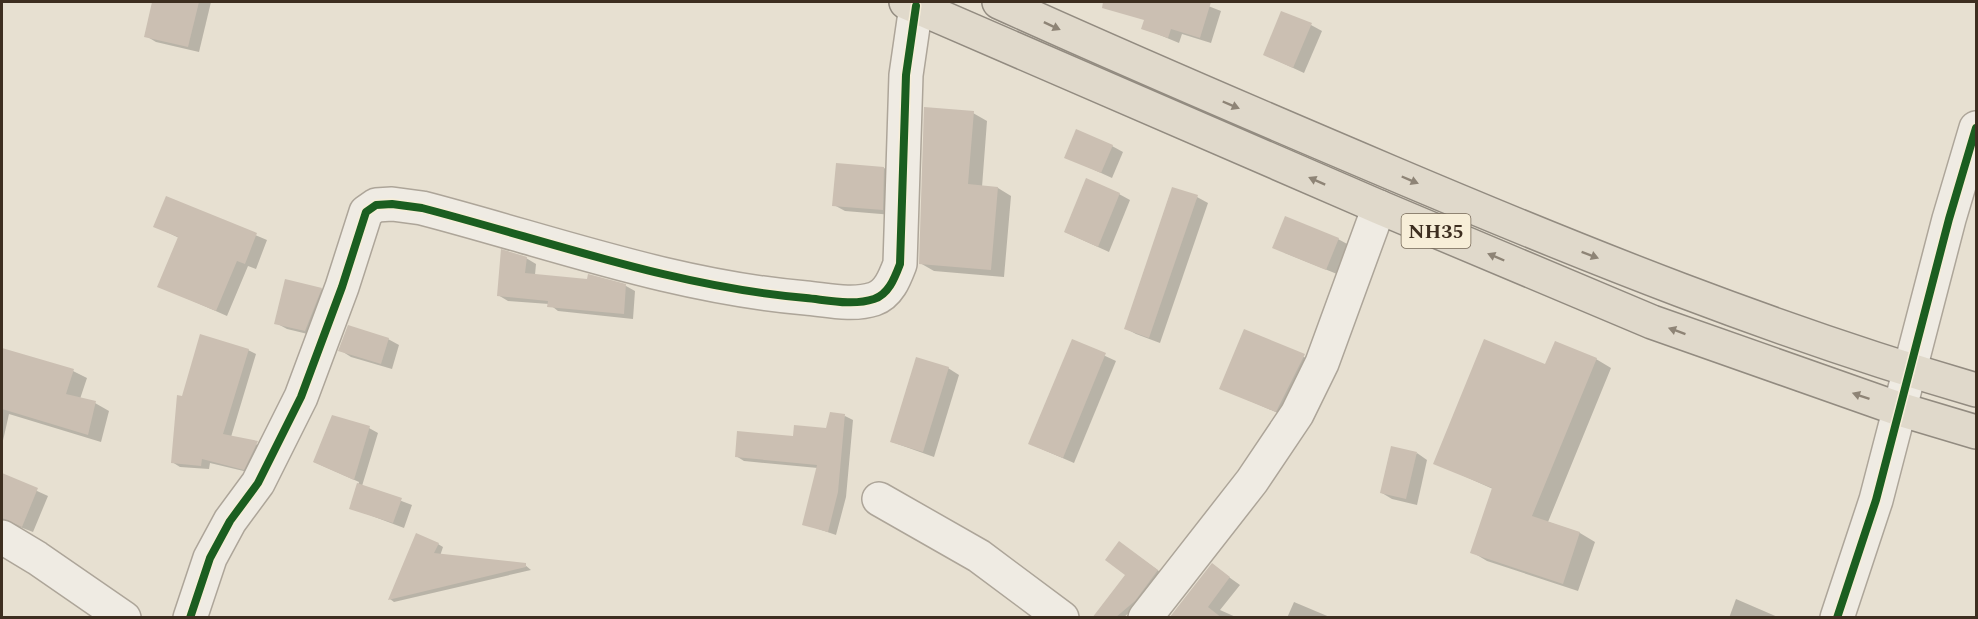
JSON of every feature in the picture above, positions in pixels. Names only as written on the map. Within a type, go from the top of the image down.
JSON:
[{"type":"highway","name":"NH35","points":[[999,2],[1149,71],[1525,230],[1708,300],[1908,370],[1977,390]]},
{"type":"highway","name":"NH35","points":[[911,4],[1378,207],[1652,322],[1899,409],[1977,432]]},
{"type":"street","points":[[190,618],[210,558],[230,521],[258,483],[301,397],[342,288],[358,232],[366,212],[376,205],[392,204],[422,208],[598,258],[673,276],[782,296],[851,302],[876,299],[892,284],[900,264],[906,75],[911,4]]},
{"type":"street","points":[[1836,618],[1876,500],[1908,370],[1977,128]]},
{"type":"street","points":[[1145,618],[1252,481],[1297,414],[1322,363],[1378,207]]},
{"type":"street","points":[[879,500],[979,556],[1062,618]]},
{"type":"street","points":[[2,537],[37,558],[124,618]]},
{"type":"building","points":[[152,2],[199,2],[188,47],[144,37]]},
{"type":"building","points":[[1103,2],[1211,2],[1200,38],[1171,29],[1168,38],[1141,29],[1144,20],[1102,8]]},
{"type":"building","points":[[1281,11],[1312,23],[1293,68],[1263,55]]},
{"type":"building","points":[[924,107],[974,111],[968,184],[998,187],[991,270],[919,264]]},
{"type":"building","points":[[1076,129],[1113,145],[1101,173],[1064,158]]},
{"type":"building","points":[[836,163],[884,167],[883,210],[832,206]]},
{"type":"building","points":[[1086,178],[1120,193],[1098,247],[1064,232]]},
{"type":"building","points":[[1172,187],[1198,195],[1149,338],[1124,329]]},
{"type":"building","points":[[166,196],[257,233],[245,264],[237,261],[216,311],[157,287],[178,237],[153,227]]},
{"type":"building","points":[[1285,216],[1339,238],[1326,270],[1272,248]]},
{"type":"building","points":[[501,249],[527,257],[525,273],[587,279],[588,274],[626,284],[624,314],[547,307],[548,301],[497,296]]},
{"type":"building","points":[[285,279],[322,288],[305,331],[274,324]]},
{"type":"building","points":[[348,325],[389,338],[381,364],[338,351]]},
{"type":"building","points":[[1244,329],[1305,354],[1276,412],[1219,389]]},
{"type":"building","points":[[200,334],[249,349],[223,434],[258,441],[244,470],[202,459],[201,466],[171,463],[177,395],[182,396]]},
{"type":"building","points":[[1072,339],[1106,353],[1063,458],[1028,444]]},
{"type":"building","points":[[1484,339],[1545,364],[1555,341],[1597,358],[1532,516],[1580,532],[1563,584],[1470,553],[1492,488],[1433,464]]},
{"type":"building","points":[[2,348],[74,369],[66,394],[96,401],[88,435],[2,409]]},
{"type":"building","points":[[916,357],[949,367],[923,452],[890,442]]},
{"type":"building","points":[[830,412],[845,414],[838,492],[828,532],[802,525],[817,465],[735,457],[737,431],[793,436],[794,425],[826,428]]},
{"type":"building","points":[[332,415],[370,426],[354,480],[313,462]]},
{"type":"building","points":[[1391,446],[1417,452],[1406,499],[1380,493]]},
{"type":"building","points":[[2,473],[38,488],[22,527],[2,518]]},
{"type":"building","points":[[357,483],[402,498],[393,523],[349,509]]},
{"type":"building","points":[[416,533],[439,543],[434,553],[526,563],[526,567],[388,600]]},
{"type":"building","points":[[1119,541],[1158,570],[1135,601],[1115,618],[1092,618],[1125,575],[1105,560]]},
{"type":"building","points":[[1212,563],[1230,577],[1208,607],[1222,618],[1169,618]]},
{"type":"cycle path","points":[[190,618],[210,558],[230,521],[258,483],[301,397],[342,287],[366,212],[376,205],[392,204],[422,208],[612,261],[708,284],[840,302],[866,301],[884,293],[900,264],[906,75],[916,6]]},
{"type":"cycle path","points":[[1837,618],[1876,500],[1949,219],[1976,128]]}]
